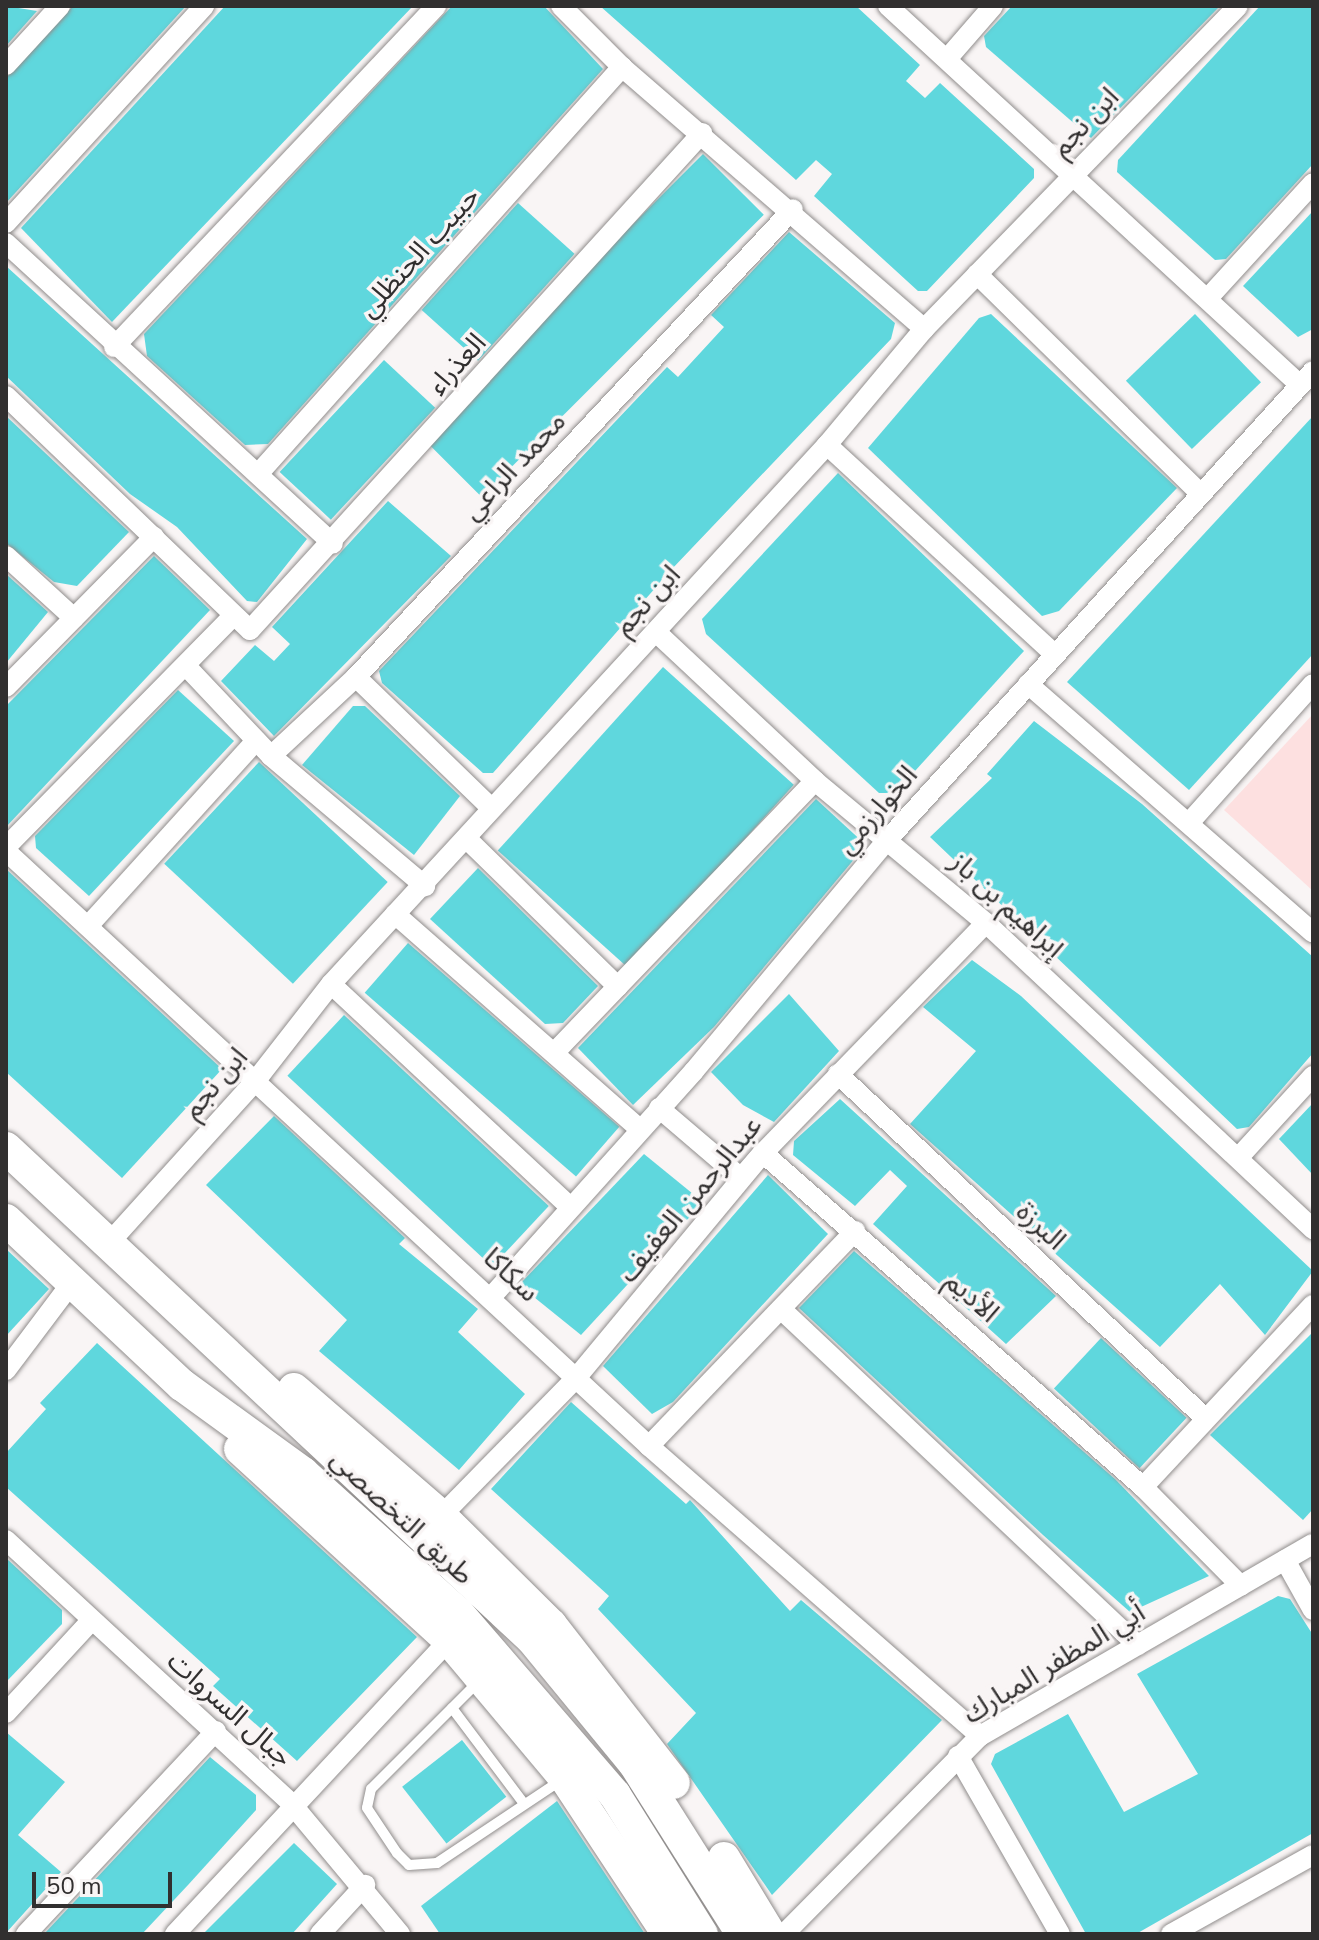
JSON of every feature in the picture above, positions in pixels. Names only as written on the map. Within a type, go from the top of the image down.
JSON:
[{"type":"main road","name":"طريق التخصصي","points":[[6,1148],[532,1639],[634,1763],[742,1934]]},
{"type":"main road","name":"طريق التخصصي","points":[[6,1220],[182,1385],[303,1473],[433,1592],[542,1703],[615,1795],[702,1934]]},
{"type":"main road","points":[[109,1243],[441,1516],[551,1625],[630,1717],[770,1934]]},
{"type":"main road","points":[[182,1385],[211,1422],[449,1640],[482,1677],[565,1778],[668,1934]]},
{"type":"street","points":[[6,65],[60,6]]},
{"type":"street","points":[[6,223],[204,6]]},
{"type":"street","points":[[114,347],[436,6]]},
{"type":"street","points":[[561,6],[622,67],[793,209],[924,329]]},
{"type":"street","points":[[888,6],[1070,178],[1307,378]]},
{"type":"street","points":[[947,59],[993,6]]},
{"type":"street","name":"ابن نجم","points":[[109,1243],[257,1079],[331,984],[425,886],[467,839],[490,807],[827,445],[924,329],[1238,6]]},
{"type":"street","name":"حبيب الحنظلي","points":[[259,473],[622,67]]},
{"type":"street","name":"العذراء","points":[[233,616],[250,630],[333,544],[702,133]]},
{"type":"street","points":[[1209,297],[1313,183]]},
{"type":"street","name":"محمد الراعي","points":[[271,756],[356,677],[793,209]]},
{"type":"street","points":[[6,243],[114,347],[259,473],[333,544]]},
{"type":"street","points":[[977,274],[1201,494]]},
{"type":"street","name":"الخوارزمي","points":[[493,1295],[659,1108],[890,837],[1307,378]]},
{"type":"street","points":[[6,396],[233,616],[6,849]]},
{"type":"street","points":[[827,445],[1055,655]]},
{"type":"street","points":[[6,687],[154,537]]},
{"type":"street","points":[[6,556],[74,618]]},
{"type":"street","name":"إبراهيم بن باز","points":[[656,632],[815,781],[890,837],[986,923],[1313,1229]]},
{"type":"street","points":[[186,666],[271,756],[425,886]]},
{"type":"street","points":[[356,677],[490,807]]},
{"type":"street","points":[[1028,684],[1313,933]]},
{"type":"street","points":[[1189,823],[1313,684]]},
{"type":"street","points":[[88,926],[256,741]]},
{"type":"street","points":[[554,1053],[815,781]]},
{"type":"street","points":[[467,839],[618,987]]},
{"type":"street","name":"سكاكا","points":[[6,849],[493,1295],[649,1446],[980,1736]]},
{"type":"street","points":[[395,914],[640,1129]]},
{"type":"street","name":"عبدالرحمن العفيف","points":[[441,1516],[577,1377],[763,1153],[986,923]]},
{"type":"street","points":[[331,984],[569,1206]]},
{"type":"street","name":"البرزة","points":[[838,1074],[1206,1419]]},
{"type":"street","points":[[1239,1157],[1313,1076]]},
{"type":"street","points":[[659,1108],[741,1178],[763,1153]]},
{"type":"street","name":"الأديم","points":[[763,1153],[1143,1487],[1241,1586]]},
{"type":"street","points":[[649,1446],[855,1231]]},
{"type":"street","points":[[6,1370],[73,1281]]},
{"type":"street","points":[[1143,1487],[1313,1305]]},
{"type":"street","points":[[781,1309],[1138,1645]]},
{"type":"street","name":"جبال السروات","points":[[6,1540],[290,1802],[365,1885],[400,1934]]},
{"type":"street","name":"أبي المظفر المبارك","points":[[784,1934],[980,1736],[1313,1544]]},
{"type":"street","points":[[1285,1560],[1313,1610]]},
{"type":"street","points":[[6,1713],[91,1621]]},
{"type":"street","points":[[175,1934],[290,1802],[449,1640]]},
{"type":"street","points":[[26,1934],[216,1731]]},
{"type":"street","points":[[958,1756],[1060,1934]]},
{"type":"street","points":[[1171,1934],[1313,1855]]},
{"type":"street","points":[[320,1934],[365,1885]]},
{"type":"lane","points":[[482,1677],[371,1789],[367,1808],[397,1853],[409,1865],[437,1863],[522,1801],[565,1778]]},
{"type":"lane","points":[[452,1708],[522,1801]]},
{"type":"shaded area","points":[[1313,714],[1313,891],[1224,810]]},
{"type":"building","points":[[6,6],[37,11],[6,46]]},
{"type":"building","points":[[73,6],[186,6],[6,203],[6,78]]},
{"type":"building","points":[[225,6],[413,6],[112,322],[21,228]]},
{"type":"building","points":[[452,6],[544,6],[603,69],[268,444],[245,445],[147,356],[144,334]]},
{"type":"building","points":[[600,6],[856,6],[920,65],[906,81],[925,98],[940,83],[1034,169],[1034,178],[927,291],[918,291],[814,196],[832,174],[816,160],[796,180]]},
{"type":"building","points":[[1012,6],[1220,6],[1091,138],[986,47],[984,36]]},
{"type":"building","points":[[1260,6],[1313,6],[1313,164],[1226,259],[1215,260],[1117,172],[1118,160]]},
{"type":"building","points":[[703,154],[764,215],[482,497],[421,436]]},
{"type":"building","points":[[518,203],[574,254],[478,361],[422,310]]},
{"type":"building","points":[[1313,211],[1313,329],[1298,337],[1243,286]]},
{"type":"building","points":[[789,232],[895,323],[891,339],[671,570],[493,773],[483,773],[382,683],[379,671],[667,367],[678,377],[724,327],[711,315]]},
{"type":"building","points":[[6,266],[307,539],[257,602],[247,601],[177,527],[130,494],[6,376]]},
{"type":"building","points":[[991,314],[1177,488],[1059,611],[1042,616],[868,448],[979,318]]},
{"type":"building","points":[[1195,314],[1261,382],[1192,449],[1126,381]]},
{"type":"building","points":[[384,360],[435,408],[331,520],[280,472]]},
{"type":"building","points":[[6,416],[129,532],[77,586],[54,582],[6,543]]},
{"type":"building","points":[[1313,416],[1313,654],[1189,790],[1067,682]]},
{"type":"building","points":[[838,473],[1024,651],[895,793],[879,793],[706,634],[702,619]]},
{"type":"building","points":[[388,501],[451,556],[274,736],[221,681],[255,645],[274,661],[290,644],[272,627]]},
{"type":"building","points":[[154,556],[210,610],[6,827],[6,706]]},
{"type":"building","points":[[6,574],[48,612],[6,663]]},
{"type":"building","points":[[663,667],[794,785],[629,968],[498,851]]},
{"type":"building","points":[[178,690],[234,741],[89,896],[36,848],[35,836]]},
{"type":"building","points":[[353,706],[365,706],[460,796],[414,855],[302,765]]},
{"type":"building","points":[[1034,721],[1142,804],[1313,957],[1313,1053],[1249,1127],[1237,1129],[930,837],[992,778],[987,774]]},
{"type":"building","points":[[259,762],[388,882],[293,984],[164,864]]},
{"type":"building","points":[[816,799],[866,845],[714,1027],[633,1105],[578,1048]]},
{"type":"building","points":[[478,868],[598,986],[563,1023],[545,1024],[430,919]]},
{"type":"building","points":[[6,869],[222,1069],[122,1178],[6,1072]]},
{"type":"building","points":[[408,943],[619,1127],[576,1177],[365,993]]},
{"type":"building","points":[[972,960],[1021,996],[1313,1271],[1265,1335],[1220,1284],[1160,1347],[910,1124],[976,1051],[923,1007]]},
{"type":"building","points":[[789,994],[839,1051],[774,1122],[743,1105],[711,1072]]},
{"type":"building","points":[[344,1015],[549,1206],[492,1267],[287,1076]]},
{"type":"building","points":[[840,1099],[1056,1296],[1006,1344],[873,1224],[907,1186],[890,1170],[855,1206],[793,1155],[794,1141]]},
{"type":"building","points":[[1313,1103],[1313,1175],[1279,1139]]},
{"type":"building","points":[[274,1116],[405,1238],[399,1244],[478,1309],[458,1332],[525,1394],[459,1470],[319,1351],[347,1320],[206,1185]]},
{"type":"building","points":[[644,1154],[698,1198],[698,1208],[581,1335],[519,1285]]},
{"type":"building","points":[[768,1175],[828,1234],[673,1402],[652,1414],[603,1366]]},
{"type":"building","points":[[6,1249],[49,1289],[6,1336]]},
{"type":"building","points":[[854,1251],[1115,1479],[1209,1576],[1130,1612],[1043,1535],[799,1308]]},
{"type":"building","points":[[1313,1332],[1313,1509],[1303,1520],[1210,1435]]},
{"type":"building","points":[[1101,1338],[1187,1418],[1140,1468],[1054,1388]]},
{"type":"building","points":[[97,1343],[417,1637],[297,1761],[213,1686],[220,1679],[6,1487],[6,1453],[46,1409],[40,1403]]},
{"type":"building","points":[[571,1402],[686,1504],[690,1500],[790,1611],[801,1600],[942,1720],[772,1895],[667,1744],[696,1713],[598,1609],[609,1596],[491,1489]]},
{"type":"building","points":[[6,1558],[62,1610],[62,1624],[6,1682]]},
{"type":"building","points":[[1278,1596],[1290,1599],[1313,1635],[1313,1833],[1136,1934],[1086,1934],[991,1764],[995,1754],[1068,1714],[1124,1812],[1198,1774],[1137,1674]]},
{"type":"building","points":[[6,1732],[65,1782],[18,1835],[61,1872],[6,1933]]},
{"type":"building","points":[[462,1740],[506,1797],[446,1844],[402,1787]]},
{"type":"building","points":[[210,1757],[256,1795],[256,1810],[188,1885],[142,1934],[44,1934]]},
{"type":"building","points":[[557,1801],[645,1934],[440,1934],[421,1906]]},
{"type":"building","points":[[294,1843],[337,1884],[292,1934],[203,1934]]}]
